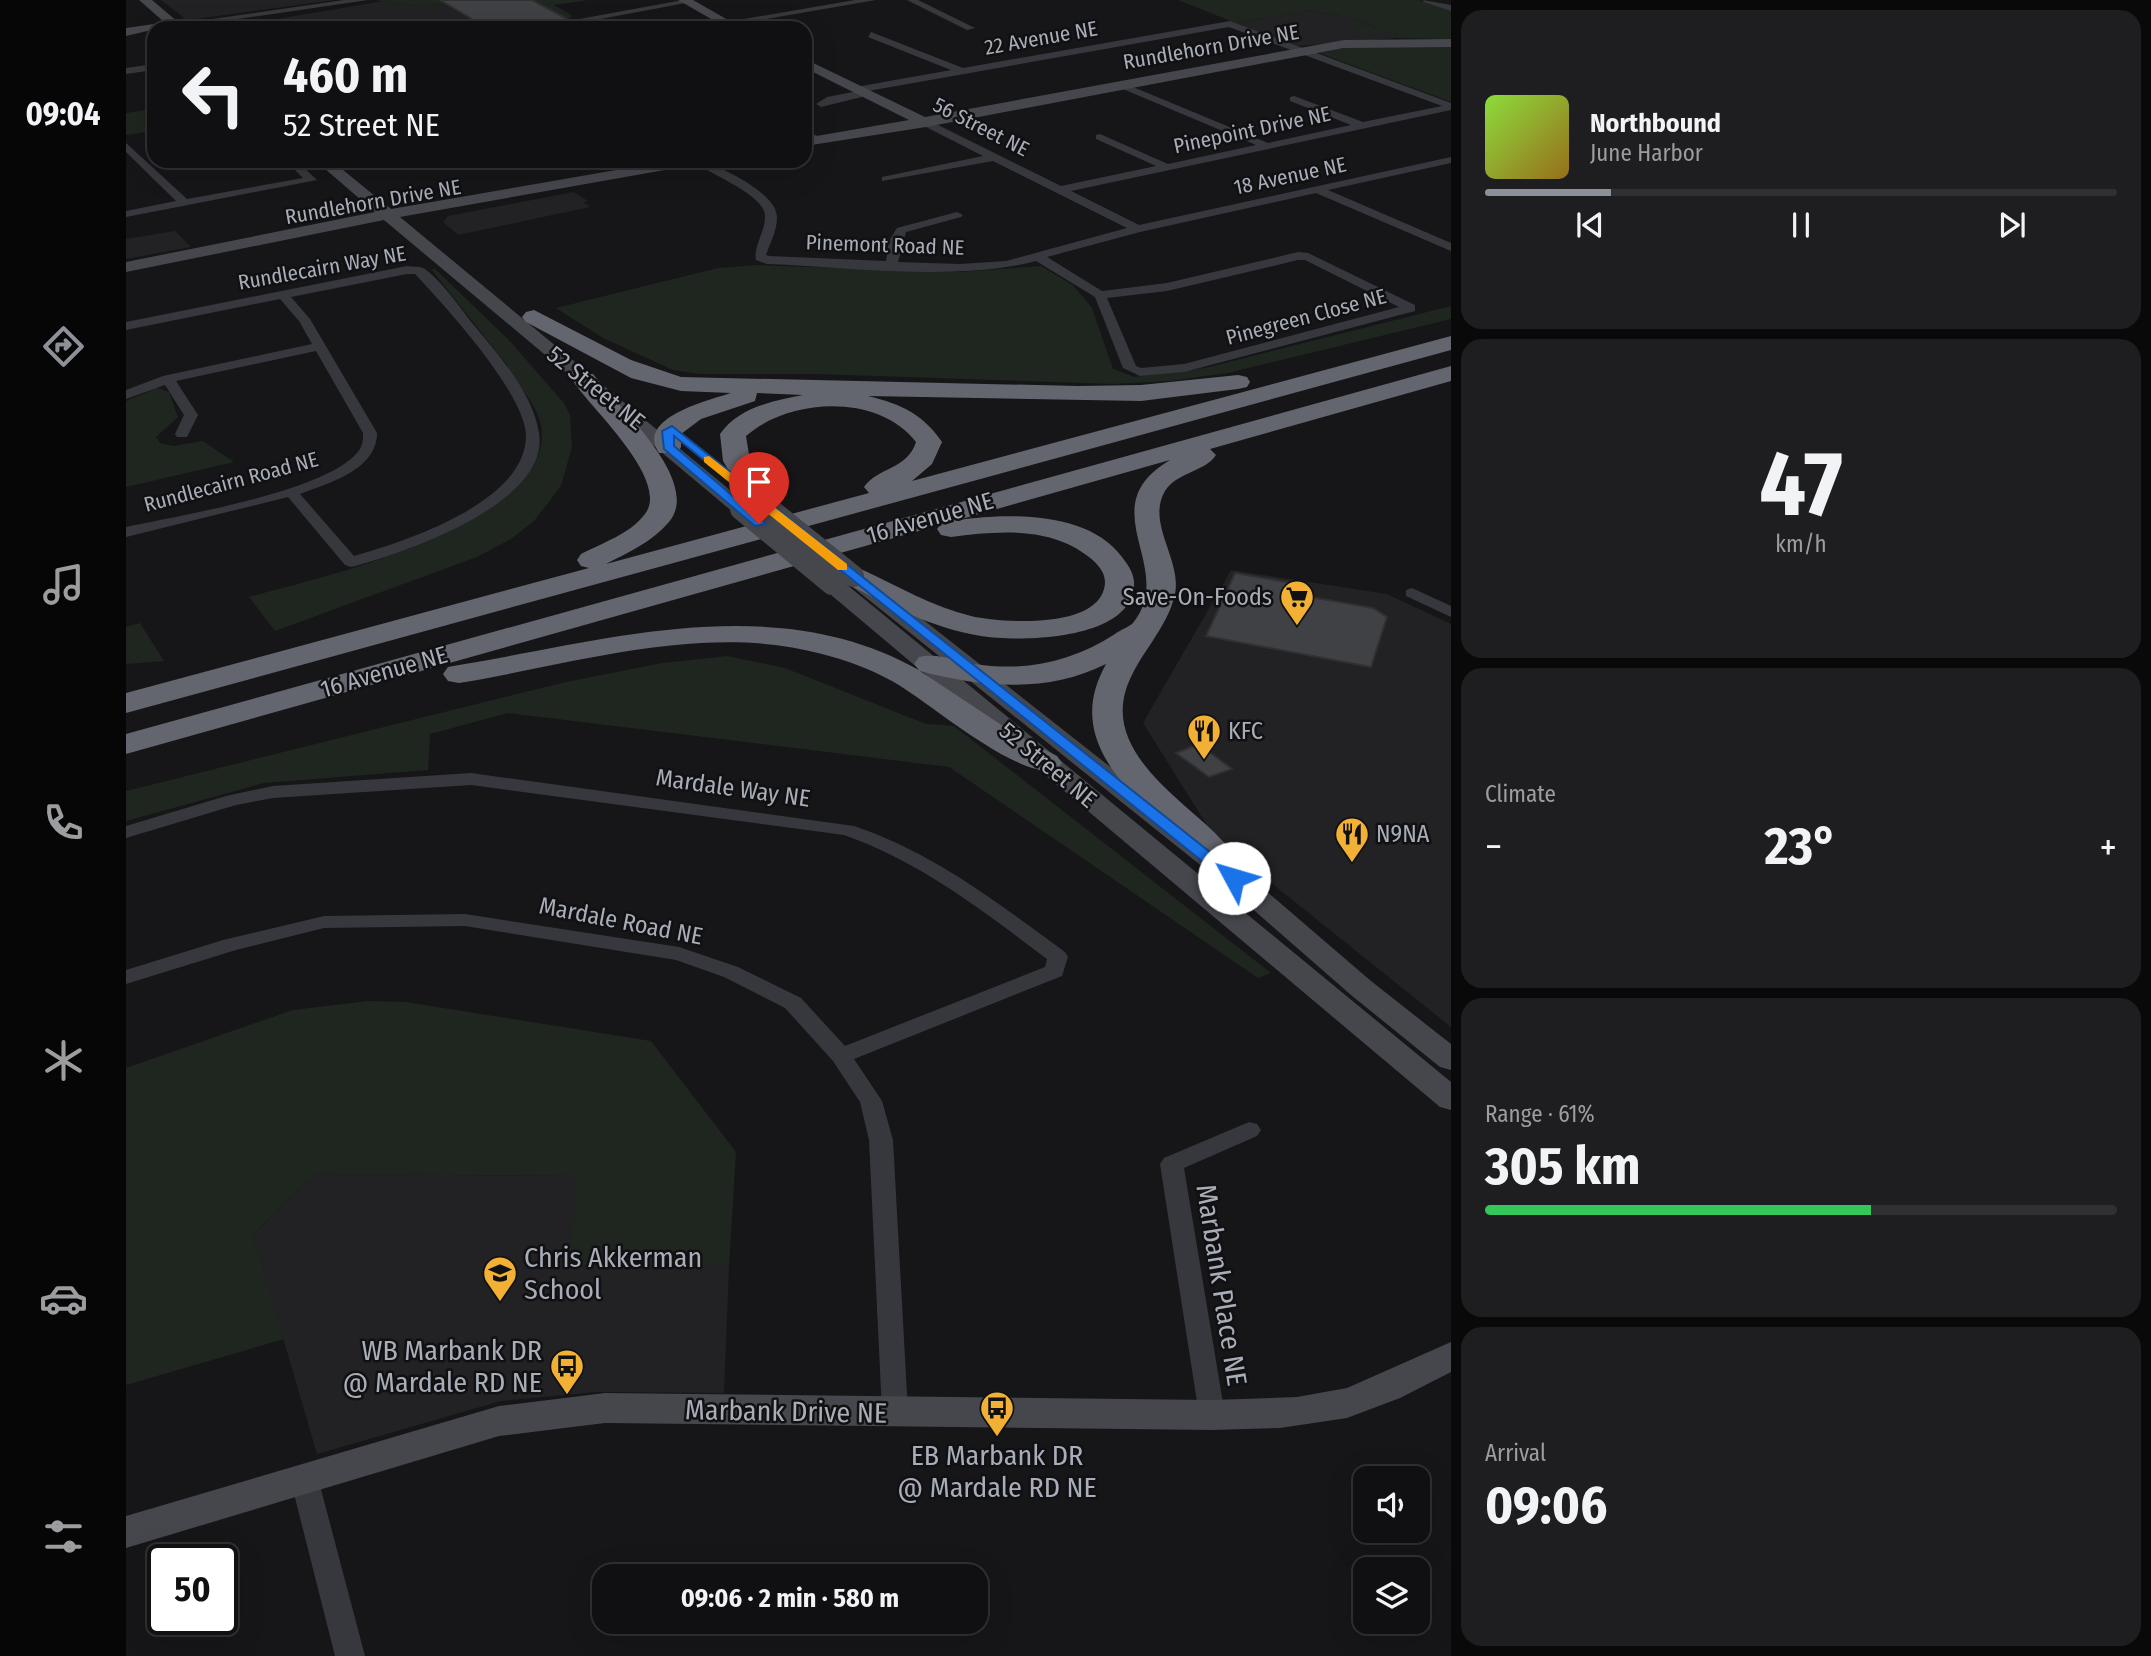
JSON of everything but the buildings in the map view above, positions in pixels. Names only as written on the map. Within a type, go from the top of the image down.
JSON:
[{"type":"highway","points":[[534,317],[568,332],[624,369],[651,379],[696,385],[1056,394],[1172,390],[1269,377],[1451,337]]},
{"type":"highway","name":"16 Avenue NE","points":[[126,703],[1451,344]]},
{"type":"highway","name":"16 Avenue NE","points":[[126,744],[1451,373]]},
{"type":"highway","points":[[126,694],[526,582],[592,559],[630,542],[651,524],[663,506],[662,478],[652,458],[594,396],[584,379]]},
{"type":"highway","points":[[1234,878],[1221,857],[1137,776],[1113,737],[1107,711],[1110,685],[1146,625],[1157,604],[1162,586],[1160,566],[1148,523],[1147,505],[1152,490],[1166,475],[1186,462],[1213,451],[1451,380]]},
{"type":"highway","points":[[670,438],[692,414],[727,401],[778,391],[844,387]]},
{"type":"highway","points":[[498,601],[870,490],[909,471],[924,457],[929,442],[913,421],[872,405],[817,401],[771,409],[739,426],[731,441],[737,463],[754,483],[751,505]]},
{"type":"highway","points":[[126,761],[459,674],[865,550],[941,531],[978,525],[1032,526],[1082,540],[1114,564],[1120,583],[1118,593],[1111,602],[1088,618],[1050,629],[1006,630],[968,625],[843,580]]},
{"type":"highway","points":[[930,664],[978,676],[1013,677],[1076,666],[1109,652],[1146,625]]},
{"type":"highway","points":[[459,674],[663,636],[712,633],[790,639],[883,664],[941,696],[1014,750],[1045,763]]},
{"type":"main road","points":[[129,0],[154,21]]},
{"type":"main road","points":[[145,0],[170,21]]},
{"type":"main road","points":[[685,1],[722,21]]},
{"type":"main road","points":[[126,34],[147,30]]},
{"type":"main road","name":"Rundlehorn Drive NE","points":[[812,138],[924,122],[1363,42],[1451,43]]},
{"type":"main road","name":"56 Street NE","points":[[812,66],[924,122]]},
{"type":"main road","name":"52 Street NE","points":[[333,168],[534,317]]},
{"type":"main road","name":"52 Street NE","points":[[350,168],[399,216]]},
{"type":"main road","name":"Rundlehorn Drive NE","points":[[549,188],[656,168]]},
{"type":"main road","name":"Rundlehorn Drive NE","points":[[244,245],[399,216]]},
{"type":"main road","name":"52 Street NE","points":[[670,438],[843,580],[978,676],[1234,878],[1360,988],[1451,1060]]},
{"type":"main road","name":"52 Street NE","points":[[843,580],[930,664],[1045,763],[1451,1099]]},
{"type":"street","points":[[216,21],[364,0]]},
{"type":"street","points":[[799,0],[818,9]]},
{"type":"street","points":[[757,21],[872,0]]},
{"type":"street","points":[[911,0],[970,28]]},
{"type":"street","points":[[1427,0],[1451,8]]},
{"type":"street","points":[[579,20],[685,1]]},
{"type":"street","points":[[231,21],[295,9]]},
{"type":"street","name":"Pinepoint Drive NE","points":[[1230,24],[1451,106]]},
{"type":"street","name":"22 Avenue NE","points":[[821,104],[863,91],[962,71],[1230,24]]},
{"type":"street","points":[[871,35],[962,71]]},
{"type":"street","points":[[126,71],[147,68]]},
{"type":"street","points":[[1121,85],[1266,146]]},
{"type":"street","points":[[1294,99],[1363,125]]},
{"type":"street","name":"Pinepoint Drive NE","points":[[1060,190],[1451,106]]},
{"type":"street","name":"56 Street NE","points":[[924,122],[1138,229]]},
{"type":"street","points":[[1100,137],[1166,167]]},
{"type":"street","points":[[126,146],[147,167]]},
{"type":"street","points":[[886,178],[994,157]]},
{"type":"street","name":"18 Avenue NE","points":[[1138,229],[1451,160]]},
{"type":"street","points":[[148,168],[184,203]]},
{"type":"street","points":[[126,214],[311,180],[298,168]]},
{"type":"street","name":"Pinemont Road NE","points":[[710,168],[768,206],[771,214],[760,257],[767,260],[983,268],[1040,258],[1138,229]]},
{"type":"street","name":"Rundlehorn Drive NE","points":[[399,216],[549,188]]},
{"type":"street","points":[[1318,190],[1451,247]]},
{"type":"street","points":[[891,265],[895,241],[901,230],[957,215]]},
{"type":"street","name":"52 Street NE","points":[[399,216],[584,379],[670,438]]},
{"type":"street","name":"Rundlehorn Drive NE","points":[[126,267],[244,245]]},
{"type":"street","name":"Pinegreen Close NE","points":[[1298,256],[1308,257],[1411,308],[1184,368],[1140,372],[1129,368],[1100,295],[1167,288],[1298,256]]},
{"type":"street","points":[[1040,258],[1100,295]]},
{"type":"street","name":"Rundlecairn Way NE","points":[[126,326],[407,270],[419,271],[440,292],[528,412],[533,437],[528,460],[509,485],[480,509],[440,533],[391,551],[351,562],[291,492]]},
{"type":"street","name":"Rundlecairn Road NE","points":[[126,532],[291,492],[329,480],[356,462],[368,449],[370,433],[304,319],[283,295]]},
{"type":"street","name":"52 Street NE","points":[[534,317],[670,438]]},
{"type":"street","points":[[1274,333],[1288,341]]},
{"type":"street","points":[[126,396],[168,379],[320,346]]},
{"type":"street","points":[[168,379],[191,415],[182,435]]},
{"type":"street","points":[[1412,593],[1451,612]]},
{"type":"street","name":"Mardale Way NE","points":[[126,832],[233,800],[273,792],[431,780],[484,781],[847,830],[885,841],[929,864],[1059,957],[1055,971],[841,1056]]},
{"type":"street","name":"Mardale Road NE","points":[[126,977],[229,945],[324,922],[466,920],[679,954],[731,972],[793,1003],[841,1056],[871,1101],[881,1140],[895,1412]]},
{"type":"street","name":"Marbank Place NE","points":[[1212,1415],[1172,1164],[1249,1130]]},
{"type":"street","name":"Marbank Drive NE","points":[[126,1532],[499,1421],[605,1408],[1212,1415],[1303,1411],[1347,1403],[1412,1376],[1451,1356]]},
{"type":"street","points":[[304,1478],[350,1656]]},
{"type":"shaded area","points":[[161,0],[335,0],[187,20]]},
{"type":"shaded area","points":[[375,0],[588,0],[554,5],[573,16],[566,21],[473,21],[445,4],[424,7]]},
{"type":"shaded area","points":[[1178,0],[1419,0],[1451,10],[1451,39],[1397,38],[1396,34],[1387,31],[1367,35],[1345,27],[1360,25],[1382,29],[1351,18],[1309,10],[1236,23]]},
{"type":"shaded area","points":[[383,1],[424,7],[445,4],[473,21],[266,21]]},
{"type":"shaded area","points":[[1308,10],[1351,18],[1396,34],[1397,38],[1298,46],[1236,23]]},
{"type":"shaded area","points":[[1352,47],[1451,47],[1451,102],[1319,53]]},
{"type":"shaded area","points":[[147,110],[147,132],[126,135],[126,113]]},
{"type":"shaded area","points":[[574,192],[588,201],[583,202],[590,207],[458,235],[443,222],[448,216]]},
{"type":"shaded area","points":[[175,231],[191,247],[126,259],[126,239]]},
{"type":"shaded area","points":[[757,265],[958,272],[1041,266],[1073,285],[1092,308],[1113,369],[1135,377],[1205,368],[1451,306],[1451,319],[1228,373],[1170,381],[1113,384],[816,374],[700,374],[673,370],[603,338],[556,308],[718,268]]},
{"type":"shaded area","points":[[431,269],[435,269],[508,339],[564,403],[570,415],[572,447],[561,486],[534,521],[511,539],[477,557],[275,631],[249,597],[324,577],[426,542],[473,519],[512,492],[536,460],[541,425],[536,410],[508,371],[508,366]]},
{"type":"shaded area","points":[[157,388],[169,392],[178,417],[156,437],[160,443],[173,446],[203,441],[234,462],[126,487],[126,401]]},
{"type":"shaded area","points":[[1231,570],[1387,594],[1451,624],[1451,1027],[1215,838],[1143,723]]},
{"type":"shaded area","points":[[140,623],[164,661],[126,664],[126,627]]},
{"type":"shaded area","points":[[727,656],[785,668],[926,724],[954,726],[1271,973],[1258,978],[949,767],[508,713],[430,734],[428,770],[264,783],[126,821],[126,791],[566,682],[662,663]]},
{"type":"shaded area","points":[[368,1001],[406,1002],[651,1041],[736,1152],[729,1266],[569,1265],[577,1176],[315,1174],[253,1235],[284,1339],[126,1385],[126,1068],[293,1010]]},
{"type":"shaded area","name":"Chris Akkerman School","points":[[315,1174],[578,1176],[570,1265],[729,1266],[724,1393],[595,1392],[501,1401],[317,1454],[253,1235]]},
{"type":"slow traffic","points":[[709,459],[842,567]]},
{"type":"place","name":"Save-On-Foods","points":[[1297,627]]},
{"type":"place","name":"KFC","points":[[1204,761]]},
{"type":"place","name":"N9NA","points":[[1352,864]]},
{"type":"place","name":"Chris Akkerman School","points":[[500,1303]]},
{"type":"place","name":"WB Marbank DR @ Mardale RD NE","points":[[567,1396]]},
{"type":"place","name":"EB Marbank DR @ Mardale RD NE","points":[[997,1438]]},
{"type":"route","points":[[759,524],[668,447],[668,431],[672,429],[1234,878]]}]
